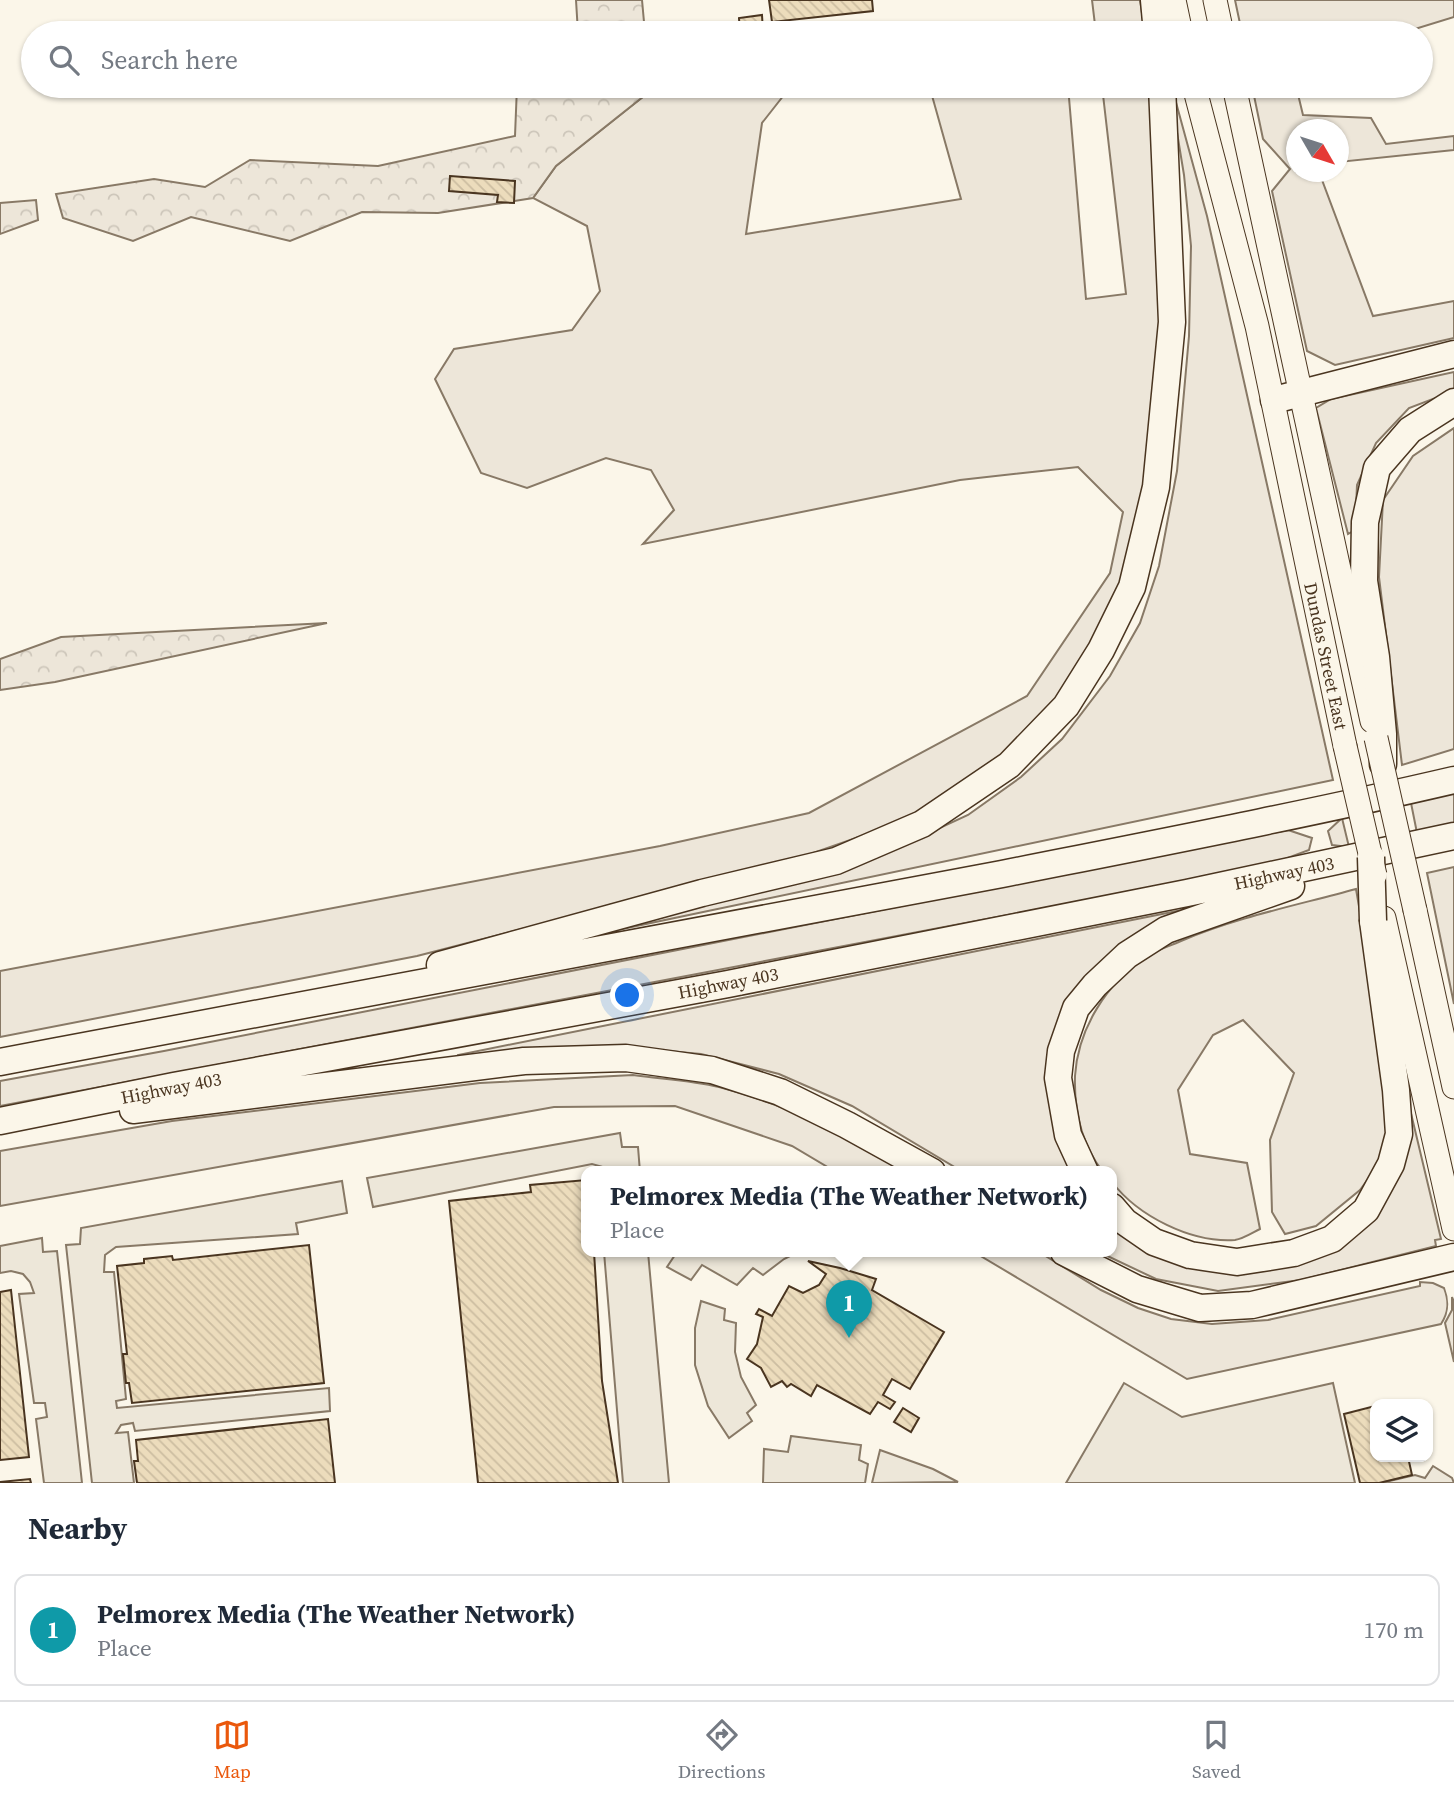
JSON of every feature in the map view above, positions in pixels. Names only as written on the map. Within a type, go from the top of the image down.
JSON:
[{"type":"highway","points":[[1154,0],[1156,21]]},
{"type":"highway","points":[[337,997],[457,959],[702,893],[836,861],[922,824],[955,802],[1009,765],[1066,706],[1101,650],[1132,587],[1156,487],[1172,323],[1163,98]]},
{"type":"highway","points":[[1274,400],[1454,354]]},
{"type":"highway","points":[[1383,770],[1376,657],[1364,581],[1365,522],[1377,468],[1410,430],[1454,402]]},
{"type":"highway","points":[[1324,810],[1394,779],[1454,762]]},
{"type":"highway","points":[[0,1062],[337,997],[662,940],[1324,810],[1454,780]]},
{"type":"highway","name":"Highway 403","points":[[0,1121],[782,973],[1200,891],[1454,836]]},
{"type":"highway","points":[[1082,1166],[1068,1135],[1058,1078],[1061,1051],[1076,1008],[1096,985],[1127,955],[1166,930],[1409,846]]},
{"type":"highway","points":[[1117,1214],[1154,1242],[1190,1255],[1237,1262],[1294,1253],[1332,1238],[1366,1210],[1391,1164],[1399,1134],[1371,857]]},
{"type":"highway","points":[[75,1107],[135,1110],[524,1062],[626,1058],[712,1070],[780,1091],[921,1166]]},
{"type":"highway","points":[[1074,1257],[1137,1289],[1200,1308],[1252,1305],[1454,1257]]},
{"type":"main road","points":[[1174,0],[1178,21]]},
{"type":"main road","points":[[1215,0],[1219,21]]},
{"type":"main road","name":"Dundas Street East","points":[[1197,98],[1274,400],[1345,746],[1371,857]]},
{"type":"main road","name":"Dundas Street East","points":[[1237,98],[1380,736]]},
{"type":"main road","points":[[1383,770],[1454,1087]]},
{"type":"main road","points":[[1379,919],[1454,1228]]},
{"type":"green space","points":[[576,0],[642,0],[644,21],[577,21]]},
{"type":"green space","points":[[1092,0],[1140,0],[1143,21],[1095,21]]},
{"type":"green space","points":[[1235,0],[1454,0],[1454,17],[1433,23],[1433,21],[1239,21]]},
{"type":"green space","points":[[517,98],[641,98],[556,166],[533,198],[438,213],[362,212],[290,241],[191,217],[133,241],[63,218],[56,194],[154,179],[205,187],[250,160],[378,166],[515,136]]},
{"type":"green space","points":[[641,98],[782,98],[762,123],[746,234],[961,199],[933,98],[1069,98],[1086,299],[1126,294],[1103,98],[1156,98],[1165,151],[1159,440],[1124,604],[1041,730],[913,818],[799,858],[417,956],[0,1037],[0,971],[660,846],[809,813],[1027,696],[1110,573],[1123,512],[1078,467],[960,480],[643,544],[674,510],[651,470],[606,458],[527,488],[481,473],[435,379],[454,349],[572,330],[600,291],[587,226],[533,198],[556,166]]},
{"type":"green space","points":[[1171,98],[1175,98],[1207,216],[1333,780],[622,929],[621,926],[875,858],[968,815],[1021,777],[1062,739],[1110,676],[1140,623],[1159,566],[1177,471],[1189,336],[1191,246],[1184,175]]},
{"type":"green space","points":[[1254,98],[1299,98],[1303,115],[1371,118],[1386,144],[1454,136],[1454,150],[1349,161],[1349,119],[1286,119],[1286,165],[1263,139]]},
{"type":"green space","points":[[1286,174],[1286,182],[1323,182],[1373,316],[1454,301],[1454,338],[1335,365],[1307,351],[1272,191]]},
{"type":"green space","points":[[36,200],[38,220],[0,234],[0,203]]},
{"type":"green space","points":[[1454,372],[1454,391],[1409,408],[1376,443],[1357,485],[1355,530],[1348,534],[1316,408],[1331,399]]},
{"type":"green space","points":[[1454,428],[1454,749],[1402,765],[1379,577],[1383,500],[1413,456]]},
{"type":"green space","points":[[327,623],[55,682],[0,690],[0,659],[61,637]]},
{"type":"green space","points":[[1454,793],[1454,824],[1417,833],[1411,803]]},
{"type":"green space","points":[[1342,818],[1349,847],[1332,845],[1328,831]]},
{"type":"green space","points":[[1288,830],[1312,838],[1309,850],[1266,866],[0,1106],[0,1081]]},
{"type":"green space","points":[[1454,867],[1454,1004],[1427,873]]},
{"type":"green space","points":[[1356,889],[1388,1076],[1387,1153],[1360,1190],[1316,1226],[1285,1234],[1272,1212],[1270,1140],[1294,1073],[1243,1020],[1213,1035],[1178,1090],[1190,1154],[1247,1163],[1260,1229],[1235,1240],[1201,1237],[1167,1225],[1136,1206],[1117,1187],[1117,1166],[1099,1166],[1096,1162],[1085,1139],[1078,1114],[1075,1089],[1077,1058],[1089,1024],[1107,993],[1119,979],[1147,956],[1224,925]]},
{"type":"green space","points":[[1212,904],[1138,937],[1053,1052],[1074,1166],[953,1166],[852,1106],[779,1074],[701,1054],[612,1046],[458,1059],[458,1055]]},
{"type":"green space","points":[[633,1075],[708,1085],[745,1094],[793,1112],[838,1133],[895,1166],[826,1166],[792,1146],[675,1106],[554,1107],[0,1206],[0,1151],[172,1121],[480,1083]]},
{"type":"green space","points":[[1409,1105],[1441,1239],[1435,1240],[1436,1246],[1301,1280],[1218,1291],[1156,1279],[1110,1257],[1117,1257],[1117,1224],[1151,1248],[1329,1252]]},
{"type":"green space","points":[[982,1257],[1047,1257],[1101,1290],[1138,1308],[1171,1319],[1212,1324],[1268,1320],[1420,1286],[1420,1282],[1433,1283],[1444,1288],[1447,1306],[1441,1324],[1187,1379]]},
{"type":"green space","points":[[1452,1297],[1454,1362],[1445,1323],[1452,1310]]},
{"type":"shaded area","points":[[620,1133],[622,1147],[638,1147],[640,1166],[592,1164],[373,1207],[367,1178]]},
{"type":"shaded area","points":[[342,1181],[347,1213],[296,1223],[298,1234],[116,1247],[105,1255],[104,1272],[114,1272],[126,1399],[116,1401],[117,1408],[329,1388],[330,1411],[135,1431],[133,1423],[121,1425],[116,1433],[128,1432],[134,1483],[92,1483],[66,1245],[80,1244],[81,1228]]},
{"type":"shaded area","points":[[42,1238],[43,1252],[57,1251],[82,1483],[44,1483],[36,1419],[47,1417],[45,1403],[34,1403],[19,1294],[34,1293],[23,1274],[11,1271],[0,1273],[0,1246]]},
{"type":"shaded area","points":[[604,1257],[648,1257],[669,1483],[623,1483]]},
{"type":"shaded area","points":[[674,1257],[788,1257],[763,1275],[753,1268],[737,1285],[702,1265],[691,1280],[667,1267]]},
{"type":"shaded area","points":[[701,1301],[725,1309],[724,1320],[736,1323],[735,1352],[741,1377],[756,1405],[747,1413],[752,1421],[729,1438],[708,1406],[695,1365],[695,1328]]},
{"type":"shaded area","points":[[1124,1383],[1182,1417],[1333,1383],[1355,1483],[1066,1483]]},
{"type":"shaded area","points":[[791,1436],[861,1445],[859,1460],[868,1464],[865,1483],[763,1483],[764,1449],[788,1452]]},
{"type":"shaded area","points":[[880,1450],[933,1469],[958,1482],[872,1483]]},
{"type":"shaded area","points":[[1433,1466],[1452,1478],[1454,1483],[1381,1483],[1415,1475],[1425,1478]]},
{"type":"building","points":[[769,0],[872,0],[873,11],[772,21]]},
{"type":"building","points":[[762,15],[762,21],[739,21],[739,18]]},
{"type":"building","points":[[450,176],[515,181],[514,203],[497,202],[498,195],[449,191]]},
{"type":"building","points":[[581,1180],[581,1257],[594,1257],[602,1381],[618,1483],[478,1483],[449,1201],[531,1192],[530,1185]]},
{"type":"building","points":[[309,1245],[324,1383],[132,1403],[129,1383],[126,1383],[123,1354],[127,1354],[117,1266],[144,1263],[144,1259],[172,1256],[173,1260]]},
{"type":"building","points":[[808,1261],[876,1279],[872,1290],[944,1332],[910,1389],[892,1379],[883,1395],[895,1402],[890,1409],[878,1402],[870,1414],[817,1385],[811,1396],[791,1384],[787,1387],[782,1381],[771,1387],[761,1368],[747,1359],[757,1344],[763,1317],[756,1314],[759,1309],[772,1316],[789,1286],[803,1293],[819,1285],[826,1274]]},
{"type":"building","points":[[11,1290],[29,1457],[0,1460],[0,1292]]},
{"type":"building","points":[[1370,1407],[1370,1462],[1409,1462],[1412,1475],[1379,1483],[1360,1483],[1344,1414]]},
{"type":"building","points":[[903,1408],[919,1418],[911,1432],[894,1422]]},
{"type":"building","points":[[328,1419],[335,1483],[137,1483],[134,1461],[138,1461],[136,1440]]},
{"type":"building","points":[[30,1479],[31,1483],[0,1483],[0,1482]]},
{"type":"place","name":"Pelmorex Media (The Weather Network)","points":[[849,1338]]}]
